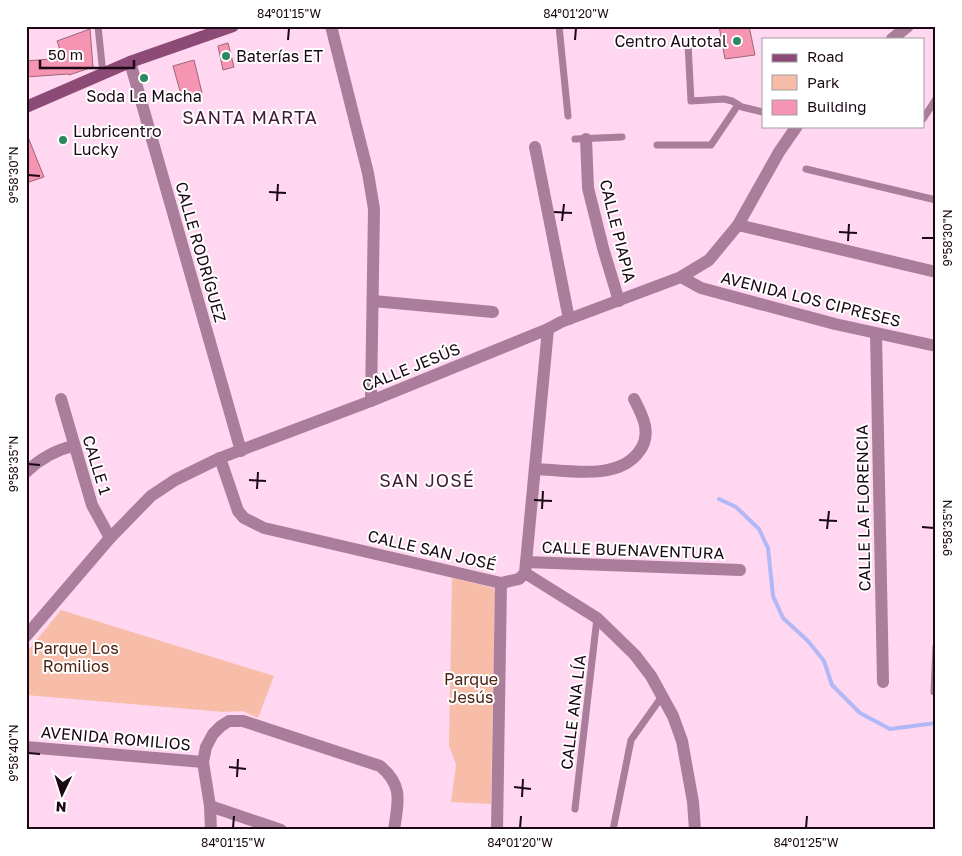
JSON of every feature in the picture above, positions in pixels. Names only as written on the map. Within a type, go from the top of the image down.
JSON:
[{"type":"main road","points":[[26,107],[130,62],[217,29],[232,26]]},
{"type":"street","points":[[331,26],[368,173],[374,210],[371,401]]},
{"type":"street","points":[[893,38],[908,26]]},
{"type":"street","name":"CALLE RODRÍGUEZ","points":[[130,62],[241,451]]},
{"type":"street","name":"CALLE JESÚS","points":[[26,636],[110,538],[151,496],[175,480],[220,458],[371,401],[569,319],[681,277],[709,260],[738,225],[779,152],[796,128]]},
{"type":"street","name":"CALLE PIAPIA","points":[[581,139],[588,188],[619,301]]},
{"type":"street","points":[[535,147],[569,319]]},
{"type":"street","points":[[738,225],[936,272]]},
{"type":"street","name":"AVENIDA LOS CIPRESES","points":[[681,277],[701,288],[876,334],[936,346]]},
{"type":"street","points":[[373,301],[493,312]]},
{"type":"street","points":[[548,329],[525,568],[597,618],[635,656],[651,676],[663,695],[682,741],[693,802],[695,830]]},
{"type":"street","name":"CALLE LA FLORENCIA","points":[[876,334],[883,682]]},
{"type":"street","name":"CALLE 1","points":[[61,399],[73,446],[92,505],[110,538]]},
{"type":"street","points":[[535,469],[593,472],[624,466],[643,447],[646,438],[646,427],[642,413],[634,399]]},
{"type":"street","points":[[26,472],[47,456],[60,449],[73,446]]},
{"type":"street","name":"CALLE SAN JOSÉ","points":[[220,458],[238,511],[244,518],[264,528],[501,583],[519,579],[525,568]]},
{"type":"street","name":"CALLE BUENAVENTURA","points":[[525,568],[740,570]]},
{"type":"street","points":[[497,830],[501,583]]},
{"type":"street","points":[[212,830],[210,806],[202,762],[206,747],[212,734],[220,726],[229,721],[242,721],[380,766],[394,781],[398,799],[394,830]]},
{"type":"street","name":"AVENIDA ROMILIOS","points":[[26,747],[202,762]]},
{"type":"street","points":[[210,806],[281,830]]},
{"type":"lane","points":[[98,26],[103,74]]},
{"type":"lane","points":[[559,26],[568,116]]},
{"type":"lane","points":[[688,44],[690,102],[724,99],[742,107],[762,112]]},
{"type":"lane","points":[[924,117],[936,99]]},
{"type":"lane","points":[[657,145],[711,145],[738,105]]},
{"type":"lane","points":[[581,139],[622,138]]},
{"type":"lane","points":[[806,169],[936,200]]},
{"type":"lane","name":"CALLE ANA LÍA","points":[[576,808],[597,618]]},
{"type":"lane","points":[[934,692],[936,646]]},
{"type":"lane","points":[[612,830],[631,740],[663,695]]},
{"type":"green space","name":"Parque Jesús","points":[[452,578],[494,588],[491,804],[451,802],[456,765],[449,745]]},
{"type":"green space","name":"Parque Los Romilios","points":[[61,610],[274,676],[258,718],[243,711],[224,712],[26,695],[26,653]]},
{"type":"building","name":"Centro Autotal","points":[[719,26],[749,26],[755,55],[725,59]]},
{"type":"building","points":[[90,29],[93,67],[69,75],[26,77],[26,61],[63,58],[57,41]]},
{"type":"building","name":"Baterías ET","points":[[228,43],[234,67],[223,70],[218,46]]},
{"type":"building","points":[[194,60],[202,93],[182,98],[173,66]]},
{"type":"building","points":[[26,132],[44,177],[26,183]]},
{"type":"waterway","points":[[719,499],[736,507],[759,529],[768,548],[773,596],[783,618],[808,641],[824,661],[832,685],[860,713],[890,729],[936,723]]},
{"type":"place","name":"Centro Autotal","points":[[737,41]]},
{"type":"place","name":"Baterías ET","points":[[226,56]]},
{"type":"place","name":"Soda La Macha","points":[[144,78]]},
{"type":"place","name":"Lubricentro Lucky","points":[[63,140]]},
{"type":"district","name":"SANTA MARTA","points":[[250,118]]},
{"type":"district","name":"SAN JOSÉ","points":[[427,481]]}]
